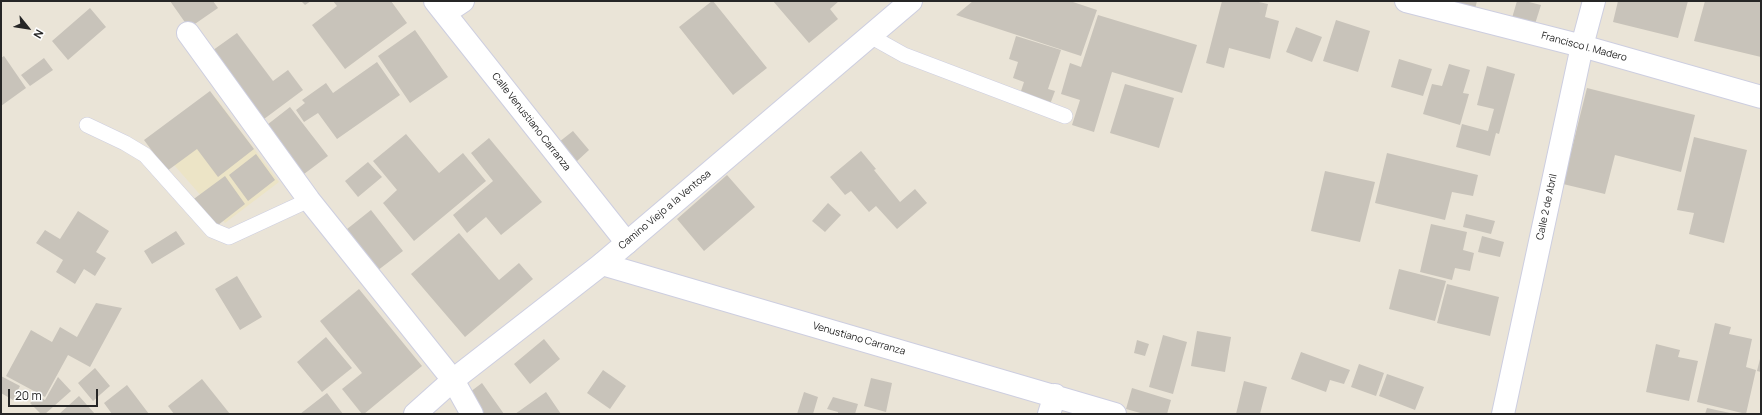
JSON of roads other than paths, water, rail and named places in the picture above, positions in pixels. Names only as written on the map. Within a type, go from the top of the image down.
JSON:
[{"type":"street","points":[[440,7],[463,1]]},
{"type":"street","name":"Camino Viejo a la Ventosa","points":[[415,414],[453,380],[602,264],[911,1]]},
{"type":"street","name":"Francisco I. Madero","points":[[1406,1],[1582,46],[1761,97]]},
{"type":"street","name":"Calle 2 de Abril","points":[[1503,414],[1582,46],[1594,1]]},
{"type":"street","name":"Calle Venustiano Carranza","points":[[440,7],[627,243]]},
{"type":"street","points":[[188,33],[309,200],[453,380],[472,414]]},
{"type":"street","name":"Venustiano Carranza","points":[[602,264],[1052,405],[1115,414]]},
{"type":"lane","points":[[870,36],[904,54],[1065,116]]},
{"type":"lane","points":[[87,125],[125,143],[145,155],[212,230],[229,237],[309,200]]}]
